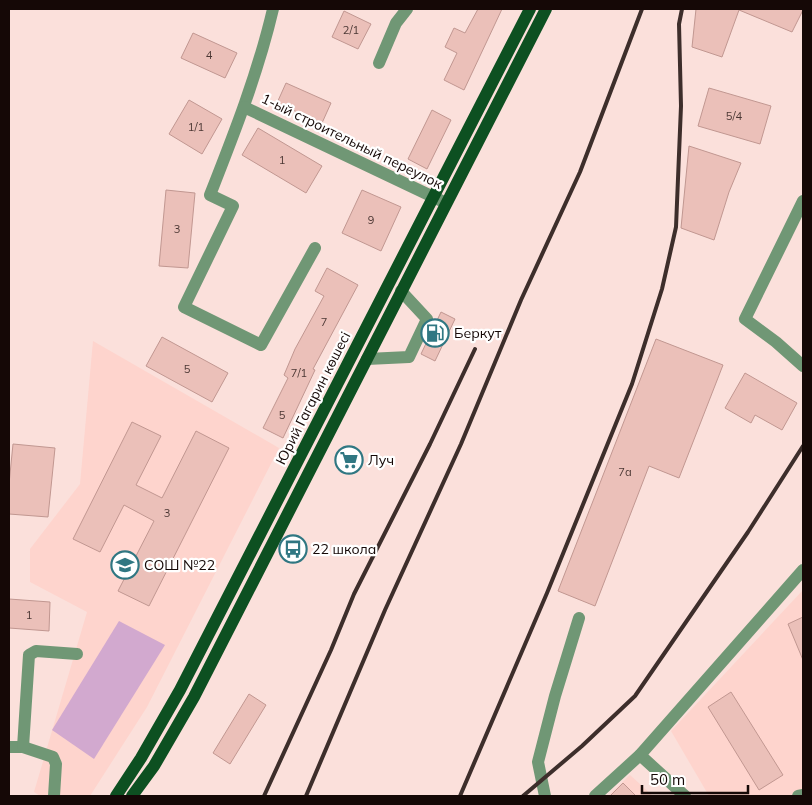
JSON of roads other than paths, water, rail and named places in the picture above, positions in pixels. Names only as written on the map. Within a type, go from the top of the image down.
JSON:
[{"type":"main road","name":"Юрий Гагарин көшесі","points":[[116,796],[142,758],[180,690],[530,9]]},
{"type":"main road","points":[[132,796],[154,766],[189,706],[546,9]]},
{"type":"street","name":"1-ый строительный переулок","points":[[273,9],[244,106],[210,195],[233,206],[184,307],[261,345],[315,248]]},
{"type":"street","points":[[379,63],[396,23],[407,9]]},
{"type":"street","name":"1-ый строительный переулок","points":[[244,106],[446,203]]},
{"type":"street","points":[[803,201],[745,319],[776,342],[803,366]]},
{"type":"street","points":[[367,359],[409,357],[427,319],[401,291]]},
{"type":"street","points":[[594,796],[640,755],[803,570]]},
{"type":"street","points":[[544,796],[538,762],[579,618]]},
{"type":"street","points":[[23,747],[29,655],[36,651],[78,654]]},
{"type":"street","points":[[9,747],[23,747],[53,757],[56,764],[54,796]]},
{"type":"street","points":[[640,755],[685,796]]},
{"type":"street","points":[[798,796],[803,795]]},
{"type":"railway","points":[[306,796],[385,610],[461,444],[521,300],[580,172],[642,9]]},
{"type":"railway","points":[[460,796],[547,593],[632,384],[662,289],[676,227],[681,106],[679,24],[682,9]]},
{"type":"railway","points":[[264,796],[331,650],[354,594],[430,444],[475,349]]},
{"type":"railway","points":[[523,796],[582,746],[635,696],[748,532],[803,446]]},
{"type":"place","name":"Беркут","points":[[435,333]]},
{"type":"place","name":"Луч","points":[[349,460]]},
{"type":"place","name":"22 школа","points":[[293,549]]},
{"type":"place","name":"СОШ №22","points":[[125,565]]}]
